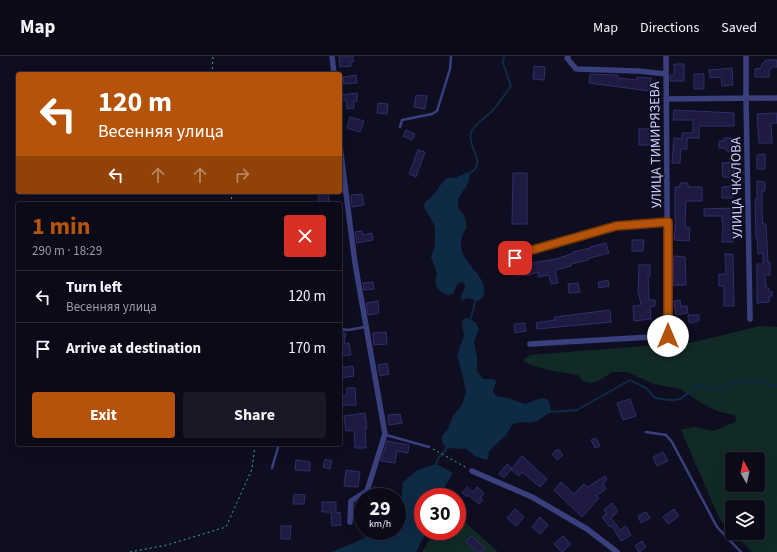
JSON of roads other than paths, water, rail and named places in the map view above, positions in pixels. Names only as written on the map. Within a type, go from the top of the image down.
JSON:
[{"type":"street","points":[[332,56],[334,72]]},
{"type":"street","name":"УЛИЦА ТИМИРЯЗЕВА","points":[[530,344],[668,336],[666,56]]},
{"type":"street","name":"УЛИЦА ЧКАЛОВА","points":[[746,56],[750,319]]},
{"type":"street","points":[[568,57],[576,70],[638,71],[666,74]]},
{"type":"street","points":[[666,99],[777,98]]},
{"type":"street","points":[[342,162],[355,263],[385,434],[367,491],[351,502],[350,522]]},
{"type":"street","points":[[505,265],[525,252],[616,226],[668,222]]},
{"type":"street","points":[[472,470],[532,497],[588,529],[617,552]]},
{"type":"lane","points":[[400,127],[402,120],[432,114],[437,111],[450,69],[451,56]]},
{"type":"lane","points":[[342,329],[348,330],[366,327]]},
{"type":"lane","points":[[646,432],[666,435],[672,442],[717,527],[741,552]]},
{"type":"lane","points":[[385,434],[429,447]]},
{"type":"lane","points":[[272,468],[278,446]]},
{"type":"water","points":[[468,172],[468,182],[459,198],[458,208],[464,215],[467,227],[462,239],[461,249],[465,258],[482,281],[484,290],[482,299],[477,301],[469,298],[462,300],[461,296],[465,288],[463,282],[458,283],[453,294],[448,295],[437,288],[435,281],[437,274],[431,257],[435,245],[435,229],[434,224],[424,207],[425,202],[434,194],[446,178],[455,178]]},
{"type":"water","points":[[467,318],[476,323],[479,329],[474,341],[477,358],[477,371],[483,379],[493,379],[496,381],[493,391],[496,396],[525,404],[537,399],[545,398],[548,400],[551,412],[537,421],[513,424],[506,435],[489,451],[488,458],[486,460],[475,456],[466,449],[446,448],[442,442],[442,436],[448,429],[453,416],[462,405],[466,392],[457,355],[464,336],[462,322]]},
{"type":"water","points":[[436,464],[453,473],[444,488],[414,488],[414,540],[422,540],[416,552],[331,552],[360,540],[406,540],[406,488],[402,488],[403,482],[418,470]]},
{"type":"waterway","points":[[468,175],[477,165],[476,156],[470,137],[471,133],[478,123],[500,102],[511,86],[503,63],[504,56]]},
{"type":"waterway","points":[[470,321],[476,299]]},
{"type":"waterway","points":[[550,412],[577,410],[630,380],[646,388],[655,398],[669,400],[682,398],[697,385],[718,390],[727,389],[731,383],[743,380],[756,381],[777,386]]},
{"type":"waterway","points":[[435,466],[439,457],[448,447]]}]
